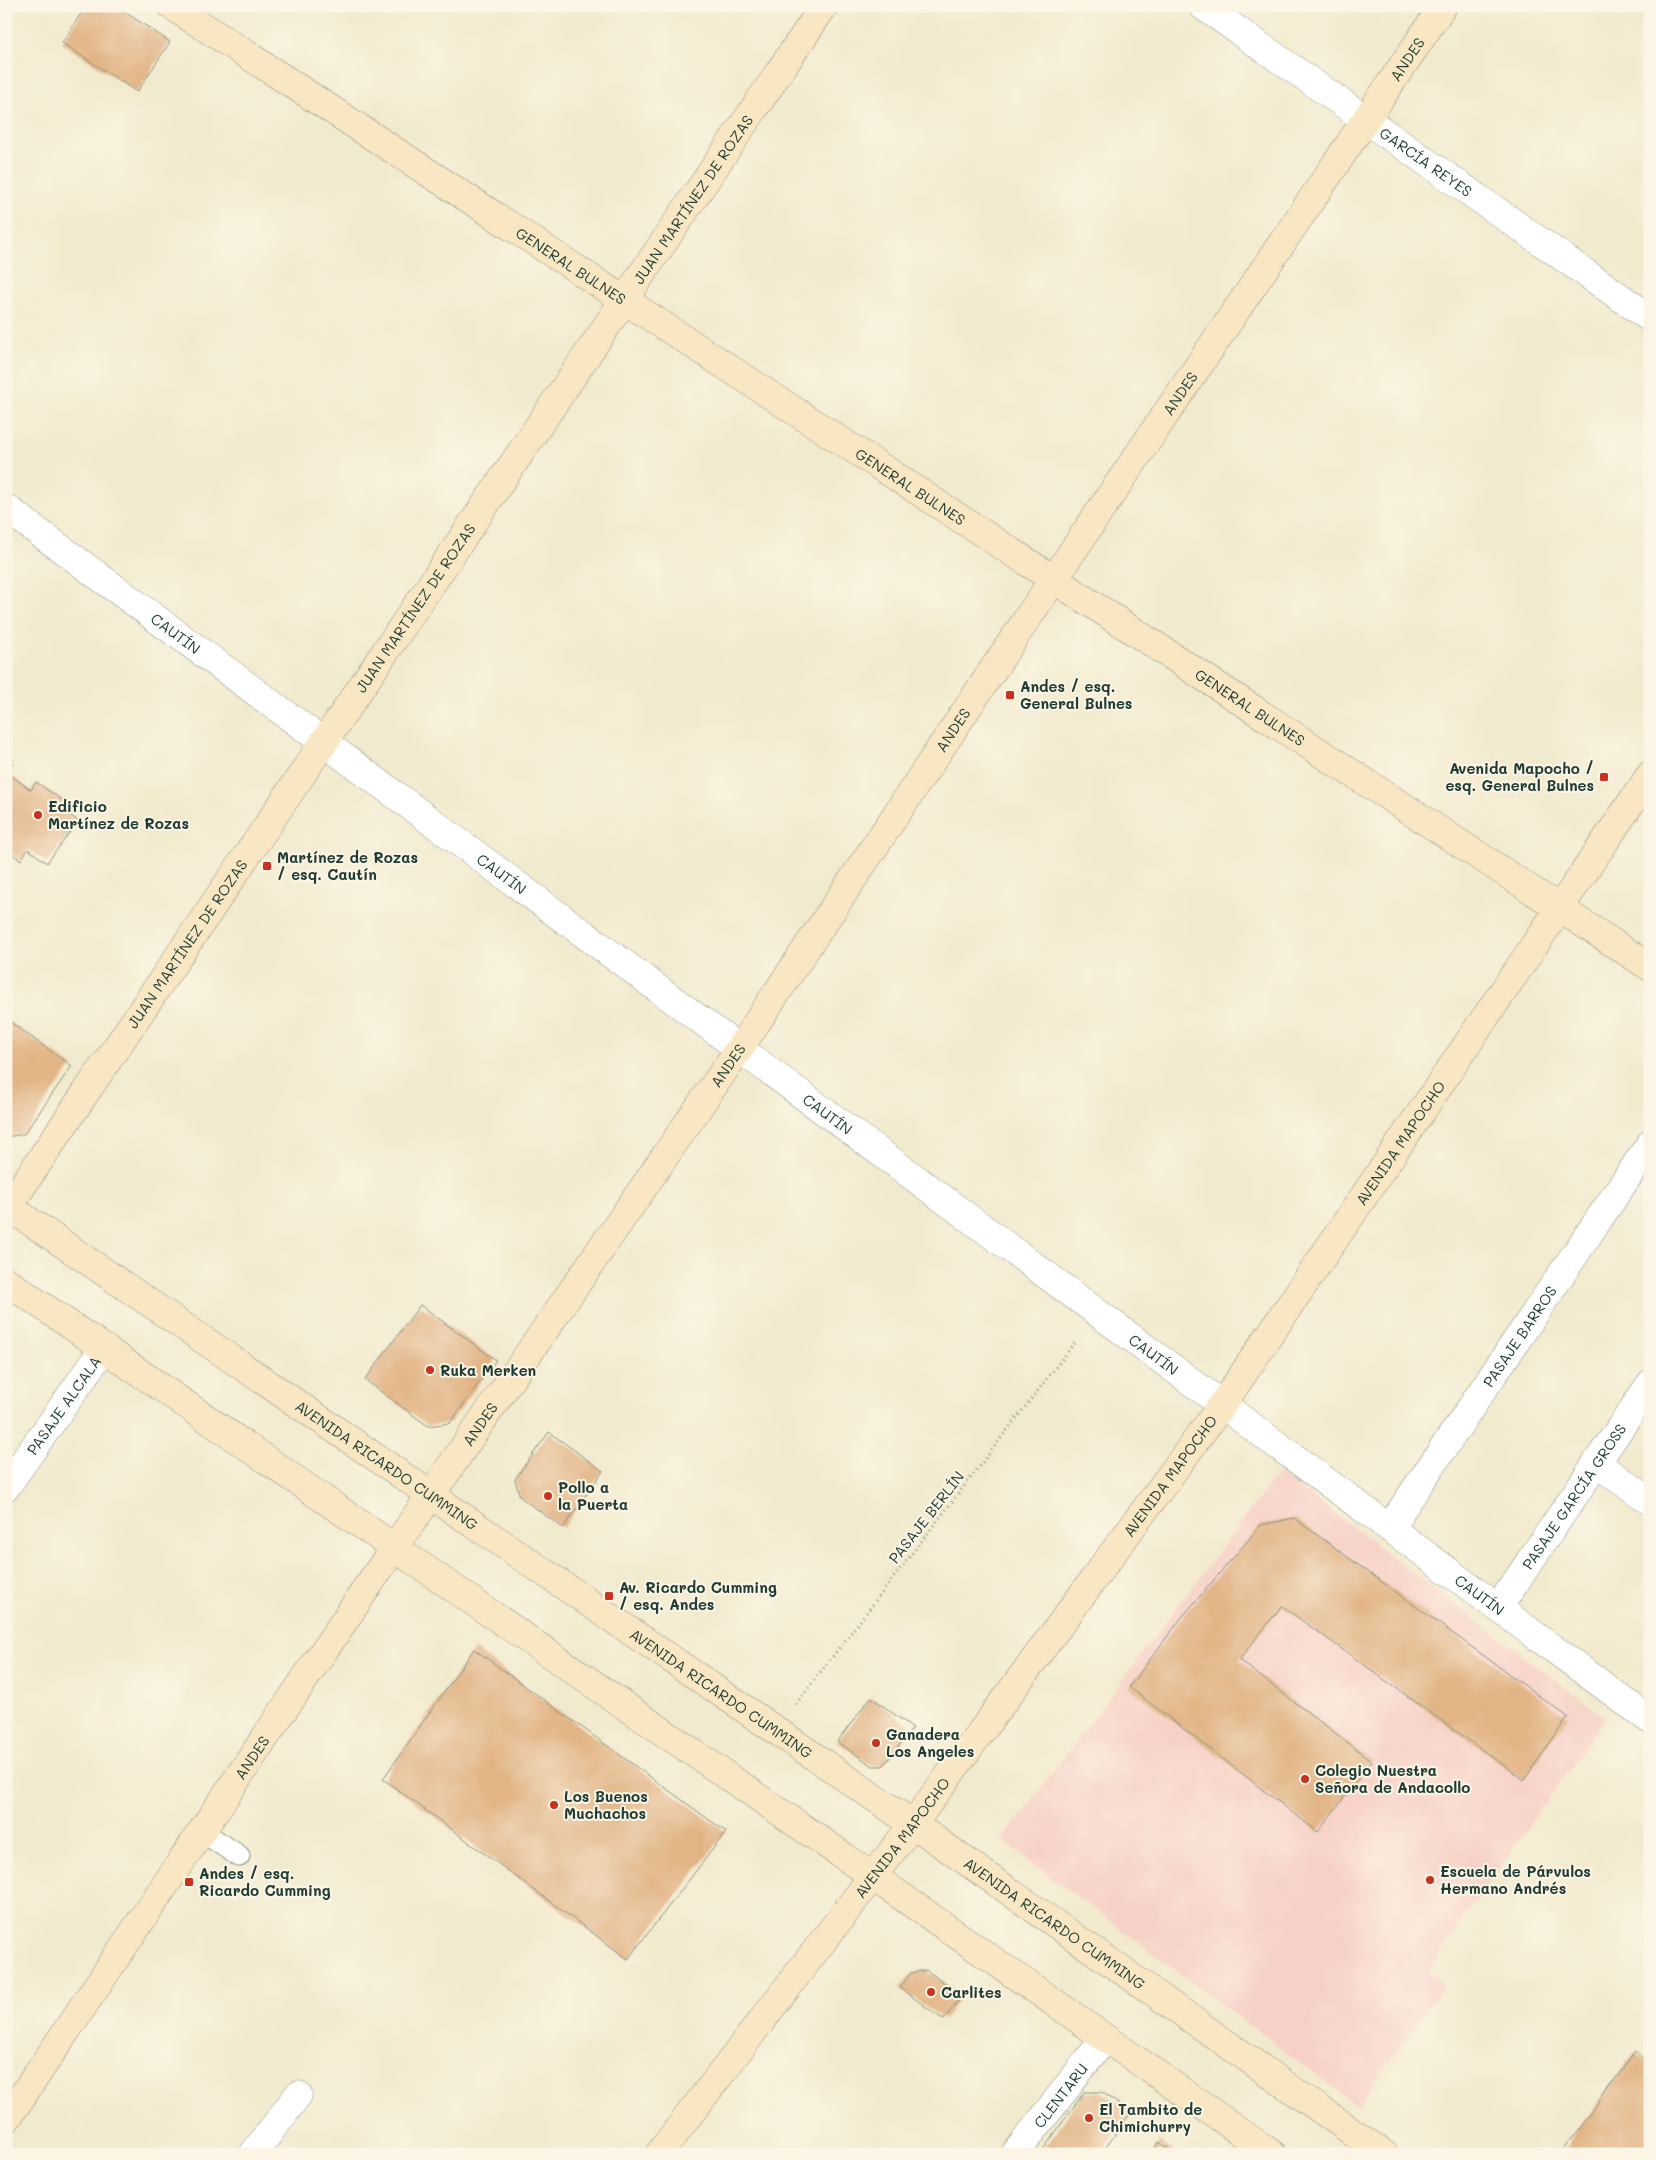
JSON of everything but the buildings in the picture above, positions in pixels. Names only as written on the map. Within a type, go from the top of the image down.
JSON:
[{"type":"street","name":"GENERAL BULNES","points":[[172,6],[1650,968]]},
{"type":"street","name":"JUAN MARTÍNEZ DE ROZAS","points":[[7,1207],[824,6]]},
{"type":"street","name":"GARCÍA REYES","points":[[1204,6],[1650,318]]},
{"type":"street","name":"ANDES","points":[[6,2120],[394,1548],[739,1049],[1053,580],[1443,6]]},
{"type":"street","name":"CAUTÍN","points":[[6,508],[1650,1720]]},
{"type":"street","name":"AVENIDA MAPOCHO","points":[[659,2154],[913,1824],[1222,1405],[1650,775]]},
{"type":"street","name":"PASAJE BARROS","points":[[1389,1528],[1650,1144]]},
{"type":"street","name":"AVENIDA RICARDO CUMMING","points":[[7,1207],[913,1824],[1384,2154]]},
{"type":"street","points":[[6,1281],[873,1876],[1272,2154]]},
{"type":"street","name":"PASAJE ALCALA","points":[[6,1487],[104,1348]]},
{"type":"street","name":"PASAJE GARCÍA GROSS","points":[[1498,1608],[1650,1384]]},
{"type":"street","points":[[1596,1463],[1650,1501]]},
{"type":"street","name":"CLENTARU","points":[[1015,2154],[1105,2038]]},
{"type":"street","points":[[253,2154],[298,2095]]},
{"type":"lane","points":[[203,1832],[239,1856]]},
{"type":"path","name":"PASAJE BERLÍN","points":[[795,1706],[1076,1341]]},
{"type":"shaded area","name":"Colegio Nuestra Señora de Andacollo","points":[[1279,1472],[1605,1717],[1428,1971],[1445,1984],[1357,2106],[1002,1840]]},
{"type":"place","name":"Andes / esq. General Bulnes","points":[[1010,695]]},
{"type":"place","name":"Avenida Mapocho / esq. General Bulnes","points":[[1604,777]]},
{"type":"place","name":"Edificio Martínez de Rozas","points":[[38,815]]},
{"type":"place","name":"Martínez de Rozas / esq. Cautín","points":[[267,866]]},
{"type":"place","name":"Ruka Merken","points":[[430,1370]]},
{"type":"place","name":"Pollo a la Puerta","points":[[548,1496]]},
{"type":"place","name":"Av. Ricardo Cumming / esq. Andes","points":[[609,1596]]},
{"type":"place","name":"Ganadera Los Angeles","points":[[876,1743]]},
{"type":"place","name":"Colegio Nuestra Señora de Andacollo","points":[[1305,1779]]},
{"type":"place","name":"Los Buenos Muchachos","points":[[554,1805]]},
{"type":"place","name":"Escuela de Párvulos Hermano Andrés","points":[[1430,1880]]},
{"type":"place","name":"Andes / esq. Ricardo Cumming","points":[[189,1882]]},
{"type":"place","name":"Carlites","points":[[931,1992]]},
{"type":"place","name":"El Tambito de Chimichurry","points":[[1089,2118]]}]
